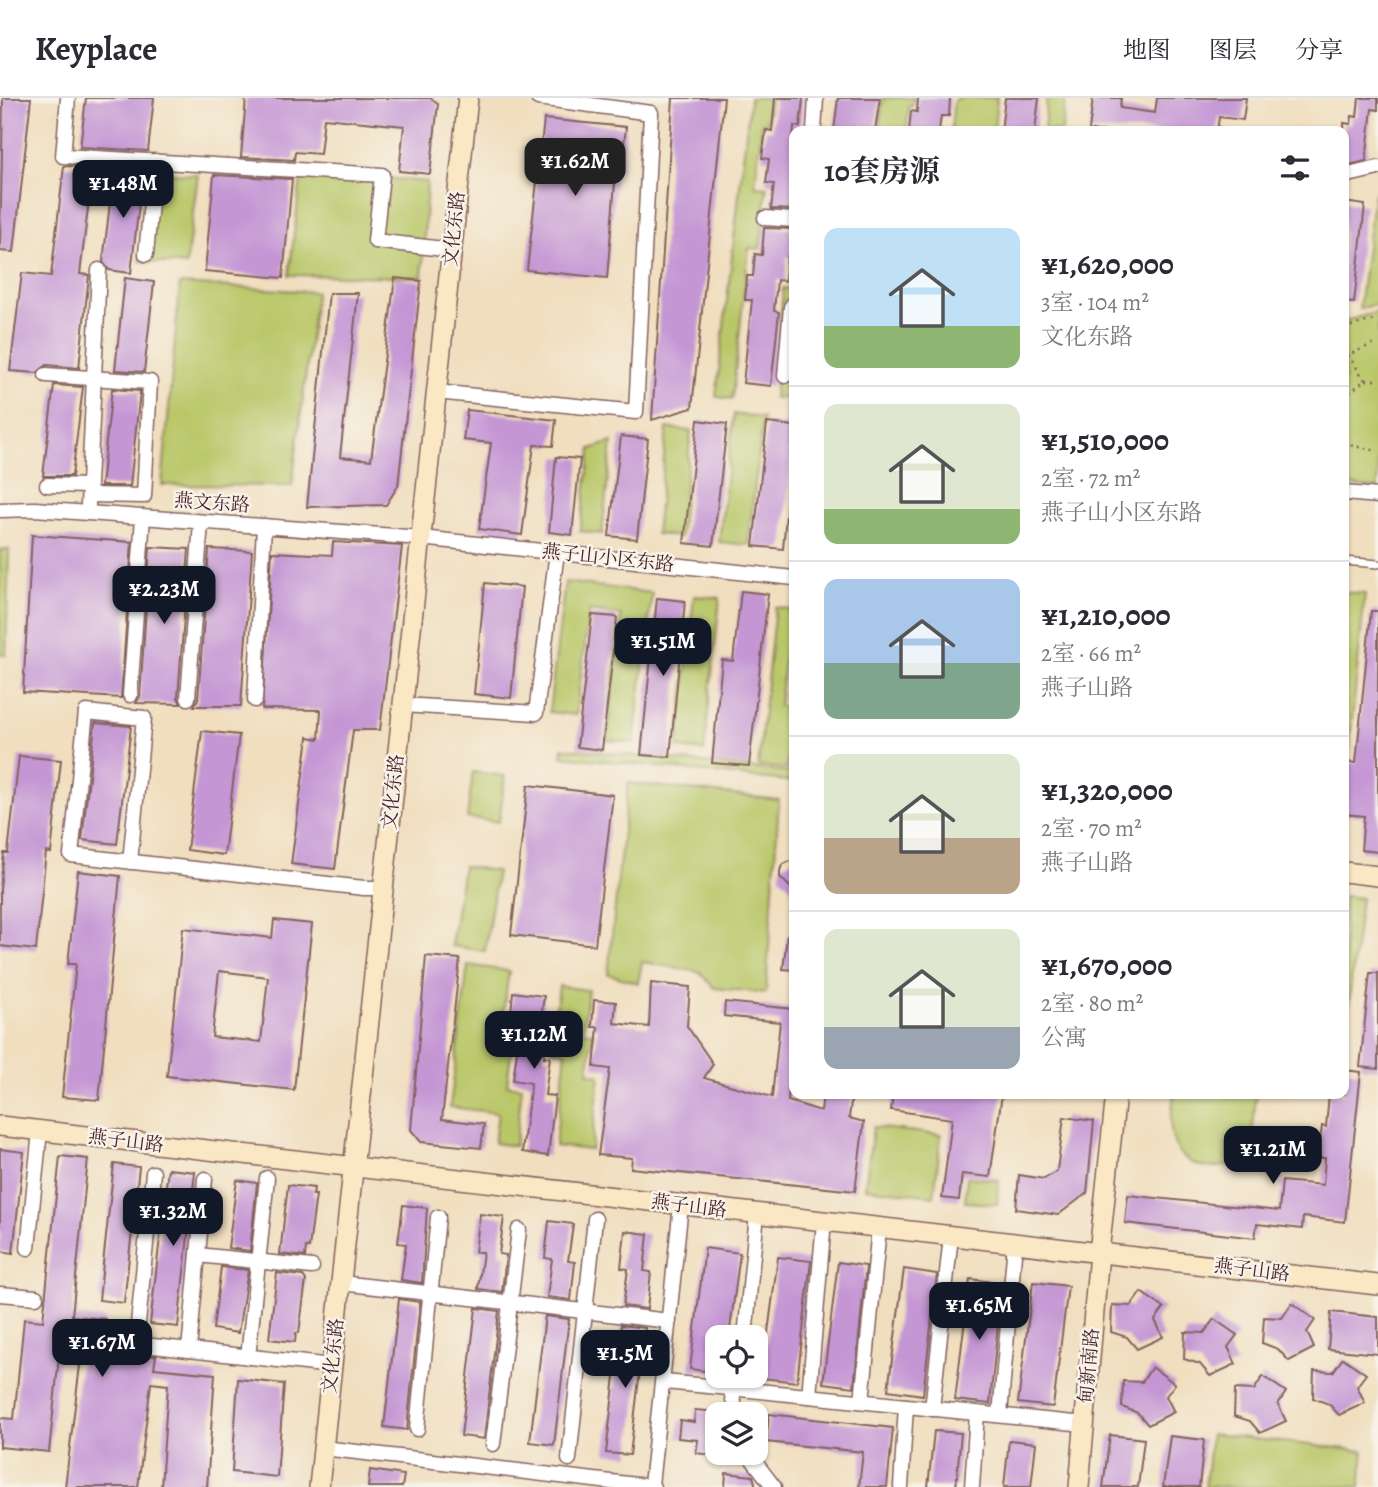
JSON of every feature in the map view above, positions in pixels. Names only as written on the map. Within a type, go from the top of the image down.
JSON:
[{"type":"street","points":[[68,98],[63,156],[382,174],[375,241],[452,250]]},
{"type":"street","name":"文化东路","points":[[319,1487],[468,98]]},
{"type":"street","points":[[436,392],[636,412],[651,113],[538,98]]},
{"type":"street","points":[[814,126],[816,98]]},
{"type":"street","points":[[146,254],[155,161]]},
{"type":"street","points":[[1349,175],[1378,168]]},
{"type":"street","points":[[765,218],[789,220]]},
{"type":"street","points":[[88,513],[99,270]]},
{"type":"street","points":[[785,376],[789,330]]},
{"type":"street","points":[[47,375],[150,382],[144,496],[47,485]]},
{"type":"street","points":[[1349,493],[1378,496]]},
{"type":"street","name":"燕文东路","points":[[0,510],[88,513],[421,538]]},
{"type":"street","points":[[130,695],[143,517]]},
{"type":"street","points":[[188,698],[201,522]]},
{"type":"street","points":[[255,700],[264,526]]},
{"type":"street","name":"燕子山小区东路","points":[[421,538],[789,577]]},
{"type":"street","points":[[402,705],[536,713],[557,552]]},
{"type":"street","points":[[130,862],[144,718],[86,712],[71,855],[130,862],[382,888]]},
{"type":"street","points":[[1349,873],[1378,876]]},
{"type":"street","name":"甸新南路","points":[[1079,1487],[1099,1248],[1115,1099]]},
{"type":"street","name":"燕子山路","points":[[0,1116],[824,1222],[1015,1243],[1099,1248],[1378,1274]]},
{"type":"street","name":"燕子山路","points":[[0,1126],[354,1163],[1099,1248],[1378,1285]]},
{"type":"street","points":[[28,1248],[40,1130]]},
{"type":"street","points":[[136,1344],[153,1173]]},
{"type":"street","points":[[248,1357],[267,1178]]},
{"type":"street","points":[[189,1350],[205,1179]]},
{"type":"street","points":[[323,1448],[652,1486],[681,1205]]},
{"type":"street","points":[[746,1325],[757,1214]]},
{"type":"street","points":[[417,1429],[438,1217]]},
{"type":"street","points":[[569,1459],[596,1219]]},
{"type":"street","points":[[809,1396],[824,1222]]},
{"type":"street","points":[[862,1401],[878,1227]]},
{"type":"street","points":[[493,1444],[519,1230]]},
{"type":"street","points":[[932,1409],[951,1236]]},
{"type":"street","points":[[1000,1415],[1015,1243]]},
{"type":"street","points":[[198,1255],[312,1267]]},
{"type":"street","points":[[341,1283],[669,1321]]},
{"type":"street","points":[[0,1294],[36,1297]]},
{"type":"street","points":[[117,1342],[332,1366]]},
{"type":"street","points":[[664,1382],[705,1383]]},
{"type":"street","points":[[761,1388],[809,1396],[1084,1424]]},
{"type":"street","points":[[901,1487],[906,1406]]},
{"type":"street","points":[[972,1487],[978,1413]]},
{"type":"street","points":[[757,1465],[774,1487]]},
{"type":"lane","points":[[1349,561],[1378,564]]},
{"type":"path","points":[[1349,327],[1378,319]]},
{"type":"path","points":[[1349,353],[1378,342]]},
{"type":"path","points":[[1349,358],[1365,380]]},
{"type":"path","points":[[1349,393],[1365,380],[1378,380]]},
{"type":"path","points":[[1349,445],[1378,451]]},
{"type":"green space","points":[[750,98],[770,98],[767,123],[762,123],[755,186],[767,187],[760,249],[749,248],[732,399],[716,397]]},
{"type":"green space","points":[[883,98],[914,98],[913,106],[909,106],[907,126],[880,126]]},
{"type":"green space","points":[[997,98],[994,126],[951,126],[954,100]]},
{"type":"green space","points":[[1047,98],[1065,98],[1062,126],[1044,126]]},
{"type":"green space","points":[[302,170],[427,182],[422,277],[289,275]]},
{"type":"green space","points":[[155,172],[198,175],[186,265],[140,261]]},
{"type":"green space","points":[[1378,192],[1378,304],[1359,309],[1374,193]]},
{"type":"green space","points":[[180,284],[316,292],[292,486],[162,485]]},
{"type":"green space","points":[[783,288],[789,289],[789,398],[774,398]]},
{"type":"green space","points":[[1378,312],[1378,489],[1349,486],[1349,320]]},
{"type":"green space","points":[[734,414],[763,418],[748,545],[719,542]]},
{"type":"green space","points":[[667,428],[691,431],[680,537],[656,534]]},
{"type":"green space","points":[[612,442],[602,534],[580,531],[591,449]]},
{"type":"green space","points":[[9,549],[6,655],[0,655],[0,550]]},
{"type":"green space","points":[[565,582],[652,593],[634,743],[607,740],[621,615],[589,611],[576,715],[549,712]]},
{"type":"green space","points":[[1349,592],[1365,594],[1349,750]]},
{"type":"green space","points":[[694,596],[720,598],[704,751],[678,748]]},
{"type":"green space","points":[[775,607],[789,609],[779,706],[789,707],[787,769],[758,766]]},
{"type":"green space","points":[[563,748],[789,772],[789,781],[562,756]]},
{"type":"green space","points":[[473,772],[505,776],[499,822],[467,818]]},
{"type":"green space","points":[[628,783],[779,800],[766,993],[714,988],[700,972],[642,962],[638,983],[608,974]]},
{"type":"green space","points":[[463,866],[497,871],[485,951],[451,946]]},
{"type":"green space","points":[[1349,897],[1361,898],[1349,1002]]},
{"type":"green space","points":[[468,965],[509,971],[501,1027],[514,1029],[507,1085],[522,1087],[515,1146],[494,1143],[498,1113],[450,1107]]},
{"type":"green space","points":[[559,986],[588,990],[583,1031],[593,1033],[588,1073],[600,1075],[591,1150],[555,1146],[566,1052],[551,1049]]},
{"type":"green space","points":[[1173,1099],[1256,1099],[1252,1135],[1247,1147],[1232,1163],[1222,1166],[1201,1166],[1182,1156],[1173,1141],[1171,1121]]},
{"type":"green space","points":[[873,1127],[941,1135],[934,1196],[865,1188]]},
{"type":"green space","points":[[967,1177],[999,1180],[997,1204],[965,1202]]},
{"type":"green space","points":[[1211,1434],[1364,1451],[1360,1487],[1205,1487]]},
{"type":"building","points":[[3,98],[31,98],[14,252],[0,251]]},
{"type":"building","points":[[86,98],[154,98],[148,151],[80,147]]},
{"type":"building","points":[[246,98],[431,98],[438,104],[430,174],[399,171],[404,126],[324,118],[320,154],[295,152],[294,160],[241,157]]},
{"type":"building","points":[[673,98],[724,98],[692,408],[652,420]]},
{"type":"building","points":[[775,98],[803,98],[800,126],[789,126],[789,210],[771,209],[774,184],[766,183],[769,159],[762,158],[766,130],[772,131]]},
{"type":"building","points":[[838,98],[880,98],[876,126],[835,126]]},
{"type":"building","points":[[918,98],[950,98],[949,116],[941,116],[940,126],[910,126],[911,111],[917,112]]},
{"type":"building","points":[[1005,98],[1039,98],[1036,126],[1002,126]]},
{"type":"building","points":[[1093,98],[1121,98],[1120,108],[1155,113],[1157,98],[1246,98],[1243,120],[1219,117],[1218,126],[1090,126]]},
{"type":"building","points":[[1359,98],[1378,98],[1378,110],[1372,109],[1366,161],[1349,165],[1349,126],[1344,126],[1344,123],[1351,124],[1352,116],[1357,117]]},
{"type":"building","points":[[544,119],[626,127],[621,171],[616,171],[607,278],[527,270]]},
{"type":"building","points":[[64,166],[93,167],[80,274],[89,275],[79,368],[47,365],[37,373],[10,371],[22,273],[51,276]]},
{"type":"building","points":[[114,169],[143,170],[131,273],[109,270],[103,262]]},
{"type":"building","points":[[214,175],[292,179],[283,278],[205,271]]},
{"type":"building","points":[[1349,203],[1365,205],[1354,303],[1349,302]]},
{"type":"building","points":[[764,228],[789,229],[789,257],[785,281],[777,280],[774,311],[779,312],[771,386],[743,383],[752,300],[745,300],[747,276],[753,276],[755,254],[762,255]]},
{"type":"building","points":[[125,278],[154,282],[144,372],[115,370]]},
{"type":"building","points":[[395,278],[421,281],[398,486],[386,505],[307,507],[329,293],[358,293],[340,457],[371,460]]},
{"type":"building","points":[[54,385],[83,387],[72,476],[43,476]]},
{"type":"building","points":[[112,389],[140,391],[130,486],[101,486]]},
{"type":"building","points":[[467,410],[556,420],[553,446],[534,445],[522,535],[479,529],[491,443],[463,440]]},
{"type":"building","points":[[698,420],[727,424],[713,546],[684,543]]},
{"type":"building","points":[[767,423],[789,425],[789,482],[783,549],[753,546]]},
{"type":"building","points":[[621,436],[648,439],[637,539],[609,536]]},
{"type":"building","points":[[556,457],[580,459],[572,535],[549,532]]},
{"type":"building","points":[[32,535],[132,542],[121,698],[23,692]]},
{"type":"building","points":[[333,542],[402,546],[380,730],[353,730],[335,869],[291,864],[308,737],[319,739],[321,710],[262,709],[272,552],[332,555]]},
{"type":"building","points":[[150,547],[189,549],[178,697],[181,704],[136,703],[140,696]]},
{"type":"building","points":[[209,549],[252,551],[241,706],[194,706],[198,699]]},
{"type":"building","points":[[485,583],[522,587],[511,698],[474,694]]},
{"type":"building","points":[[741,591],[768,594],[749,766],[712,763],[722,660],[733,661]]},
{"type":"building","points":[[657,598],[685,601],[670,757],[641,755]]},
{"type":"building","points":[[1371,611],[1378,611],[1378,852],[1361,850],[1364,816],[1349,814],[1349,762],[1356,763]]},
{"type":"building","points":[[592,615],[617,617],[602,750],[577,747]]},
{"type":"building","points":[[95,723],[131,726],[117,844],[82,840]]},
{"type":"building","points":[[202,731],[239,735],[224,855],[187,850]]},
{"type":"building","points":[[19,756],[61,760],[51,853],[46,852],[36,950],[0,946],[0,888],[4,853],[8,853]]},
{"type":"building","points":[[528,785],[613,795],[595,945],[511,935]]},
{"type":"building","points":[[789,862],[789,886],[780,877],[782,865]]},
{"type":"building","points":[[78,871],[120,876],[99,1100],[62,1097],[76,964],[68,964]]},
{"type":"building","points":[[274,920],[312,924],[294,1090],[167,1076],[183,928],[272,938]],"holes":[[[219,971],[268,977],[261,1042],[212,1037]]]},
{"type":"building","points":[[787,936],[789,936],[789,970],[783,969]]},
{"type":"building","points":[[426,956],[460,959],[442,1119],[484,1124],[481,1148],[421,1142],[411,1130]]},
{"type":"building","points":[[1370,973],[1378,973],[1378,1069],[1360,1067]]},
{"type":"building","points":[[651,983],[690,987],[687,1026],[713,1064],[704,1078],[772,1097],[780,1022],[724,1016],[725,1002],[789,1008],[788,1101],[821,1111],[822,1099],[851,1099],[849,1118],[864,1122],[855,1191],[631,1168],[632,1158],[598,1155],[610,1069],[594,1067],[598,1027],[592,1027],[594,1000],[616,1002],[614,1023],[649,1027]]},
{"type":"building","points":[[513,992],[544,996],[541,1019],[548,1019],[544,1057],[550,1057],[545,1095],[555,1096],[548,1156],[522,1152],[531,1083],[513,1080],[521,1023],[510,1022]]},
{"type":"building","points":[[1349,1071],[1361,1072],[1345,1222],[1303,1217],[1302,1229],[1257,1224],[1255,1238],[1125,1223],[1128,1195],[1279,1211],[1282,1181],[1323,1185],[1325,1158],[1318,1158],[1322,1126],[1326,1127],[1329,1099],[1349,1099]]},
{"type":"building","points":[[892,1099],[1001,1099],[990,1177],[962,1174],[959,1200],[942,1198],[952,1119],[891,1110]]},
{"type":"building","points":[[1064,1117],[1094,1121],[1087,1193],[1058,1215],[1016,1209],[1019,1175],[1044,1179],[1057,1171]]},
{"type":"building","points":[[0,1149],[24,1152],[13,1253],[0,1251]]},
{"type":"building","points":[[60,1156],[88,1159],[72,1316],[105,1319],[102,1347],[116,1352],[156,1356],[154,1368],[215,1374],[207,1487],[161,1487],[168,1385],[151,1383],[138,1487],[65,1487],[82,1349],[60,1347],[49,1452],[0,1447],[0,1418],[14,1419],[24,1319],[43,1321]]},
{"type":"building","points":[[114,1164],[139,1167],[124,1303],[99,1300]]},
{"type":"building","points":[[168,1169],[195,1172],[178,1327],[150,1324]]},
{"type":"building","points":[[237,1180],[257,1183],[250,1251],[228,1248]]},
{"type":"building","points":[[288,1185],[314,1188],[313,1195],[316,1195],[309,1248],[306,1247],[305,1257],[280,1254]]},
{"type":"building","points":[[403,1205],[427,1208],[422,1283],[401,1280],[406,1244],[398,1243]]},
{"type":"building","points":[[480,1214],[504,1217],[499,1254],[506,1255],[502,1292],[478,1289],[483,1252],[475,1252]]},
{"type":"building","points":[[549,1221],[573,1224],[568,1261],[575,1262],[571,1300],[547,1297],[552,1259],[545,1258]]},
{"type":"building","points":[[625,1231],[648,1234],[644,1271],[651,1272],[647,1309],[623,1306],[628,1269],[621,1268]]},
{"type":"building","points":[[705,1248],[740,1253],[731,1325],[705,1325],[705,1371],[690,1369]]},
{"type":"building","points":[[778,1257],[811,1261],[797,1382],[768,1379],[768,1333]]},
{"type":"building","points":[[838,1262],[866,1266],[854,1387],[823,1383]]},
{"type":"building","points":[[221,1267],[248,1270],[238,1333],[213,1329]]},
{"type":"building","points":[[904,1269],[937,1274],[923,1395],[888,1390]]},
{"type":"building","points":[[277,1273],[303,1276],[306,1280],[299,1333],[296,1333],[295,1342],[269,1339]]},
{"type":"building","points":[[970,1279],[1002,1283],[990,1404],[955,1400]]},
{"type":"building","points":[[1033,1282],[1068,1286],[1053,1407],[1018,1403]]},
{"type":"building","points":[[1141,1292],[1164,1308],[1155,1320],[1163,1337],[1137,1349],[1127,1337],[1111,1332],[1112,1305],[1131,1306]]},
{"type":"building","points":[[399,1299],[420,1302],[407,1430],[384,1427]]},
{"type":"building","points":[[1292,1303],[1315,1320],[1307,1332],[1314,1348],[1289,1361],[1278,1349],[1262,1343],[1264,1317],[1282,1318]]},
{"type":"building","points":[[476,1308],[499,1311],[484,1439],[461,1436]]},
{"type":"building","points":[[1331,1312],[1378,1317],[1378,1354],[1328,1349]]},
{"type":"building","points":[[545,1316],[569,1319],[554,1445],[530,1442]]},
{"type":"building","points":[[1214,1319],[1237,1335],[1228,1347],[1236,1364],[1210,1376],[1200,1364],[1184,1359],[1185,1332],[1204,1333]]},
{"type":"building","points":[[621,1325],[645,1328],[630,1455],[606,1453]]},
{"type":"building","points":[[1343,1358],[1366,1374],[1357,1386],[1365,1403],[1339,1415],[1329,1404],[1313,1398],[1314,1371],[1333,1372]]},
{"type":"building","points":[[1152,1367],[1175,1384],[1166,1396],[1174,1412],[1148,1425],[1138,1413],[1122,1407],[1123,1381],[1142,1382]]},
{"type":"building","points":[[1263,1376],[1286,1392],[1278,1404],[1286,1421],[1260,1433],[1250,1421],[1234,1416],[1235,1389],[1254,1390]]},
{"type":"building","points":[[238,1379],[284,1384],[277,1477],[232,1472]]},
{"type":"building","points":[[695,1410],[705,1411],[705,1454],[696,1453],[698,1440],[678,1438],[680,1420],[694,1422]]},
{"type":"building","points":[[769,1414],[893,1428],[887,1487],[859,1487],[863,1452],[768,1442]]},
{"type":"building","points":[[934,1431],[961,1433],[956,1487],[928,1487]]},
{"type":"building","points":[[1110,1435],[1144,1439],[1138,1487],[1103,1487]]},
{"type":"building","points":[[1170,1436],[1204,1440],[1199,1487],[1163,1487]]},
{"type":"building","points":[[1009,1440],[1036,1443],[1031,1487],[1004,1487]]},
{"type":"building","points":[[370,1470],[404,1475],[402,1487],[368,1487]]},
{"type":"building","points":[[726,1473],[753,1476],[756,1487],[725,1487]]}]
